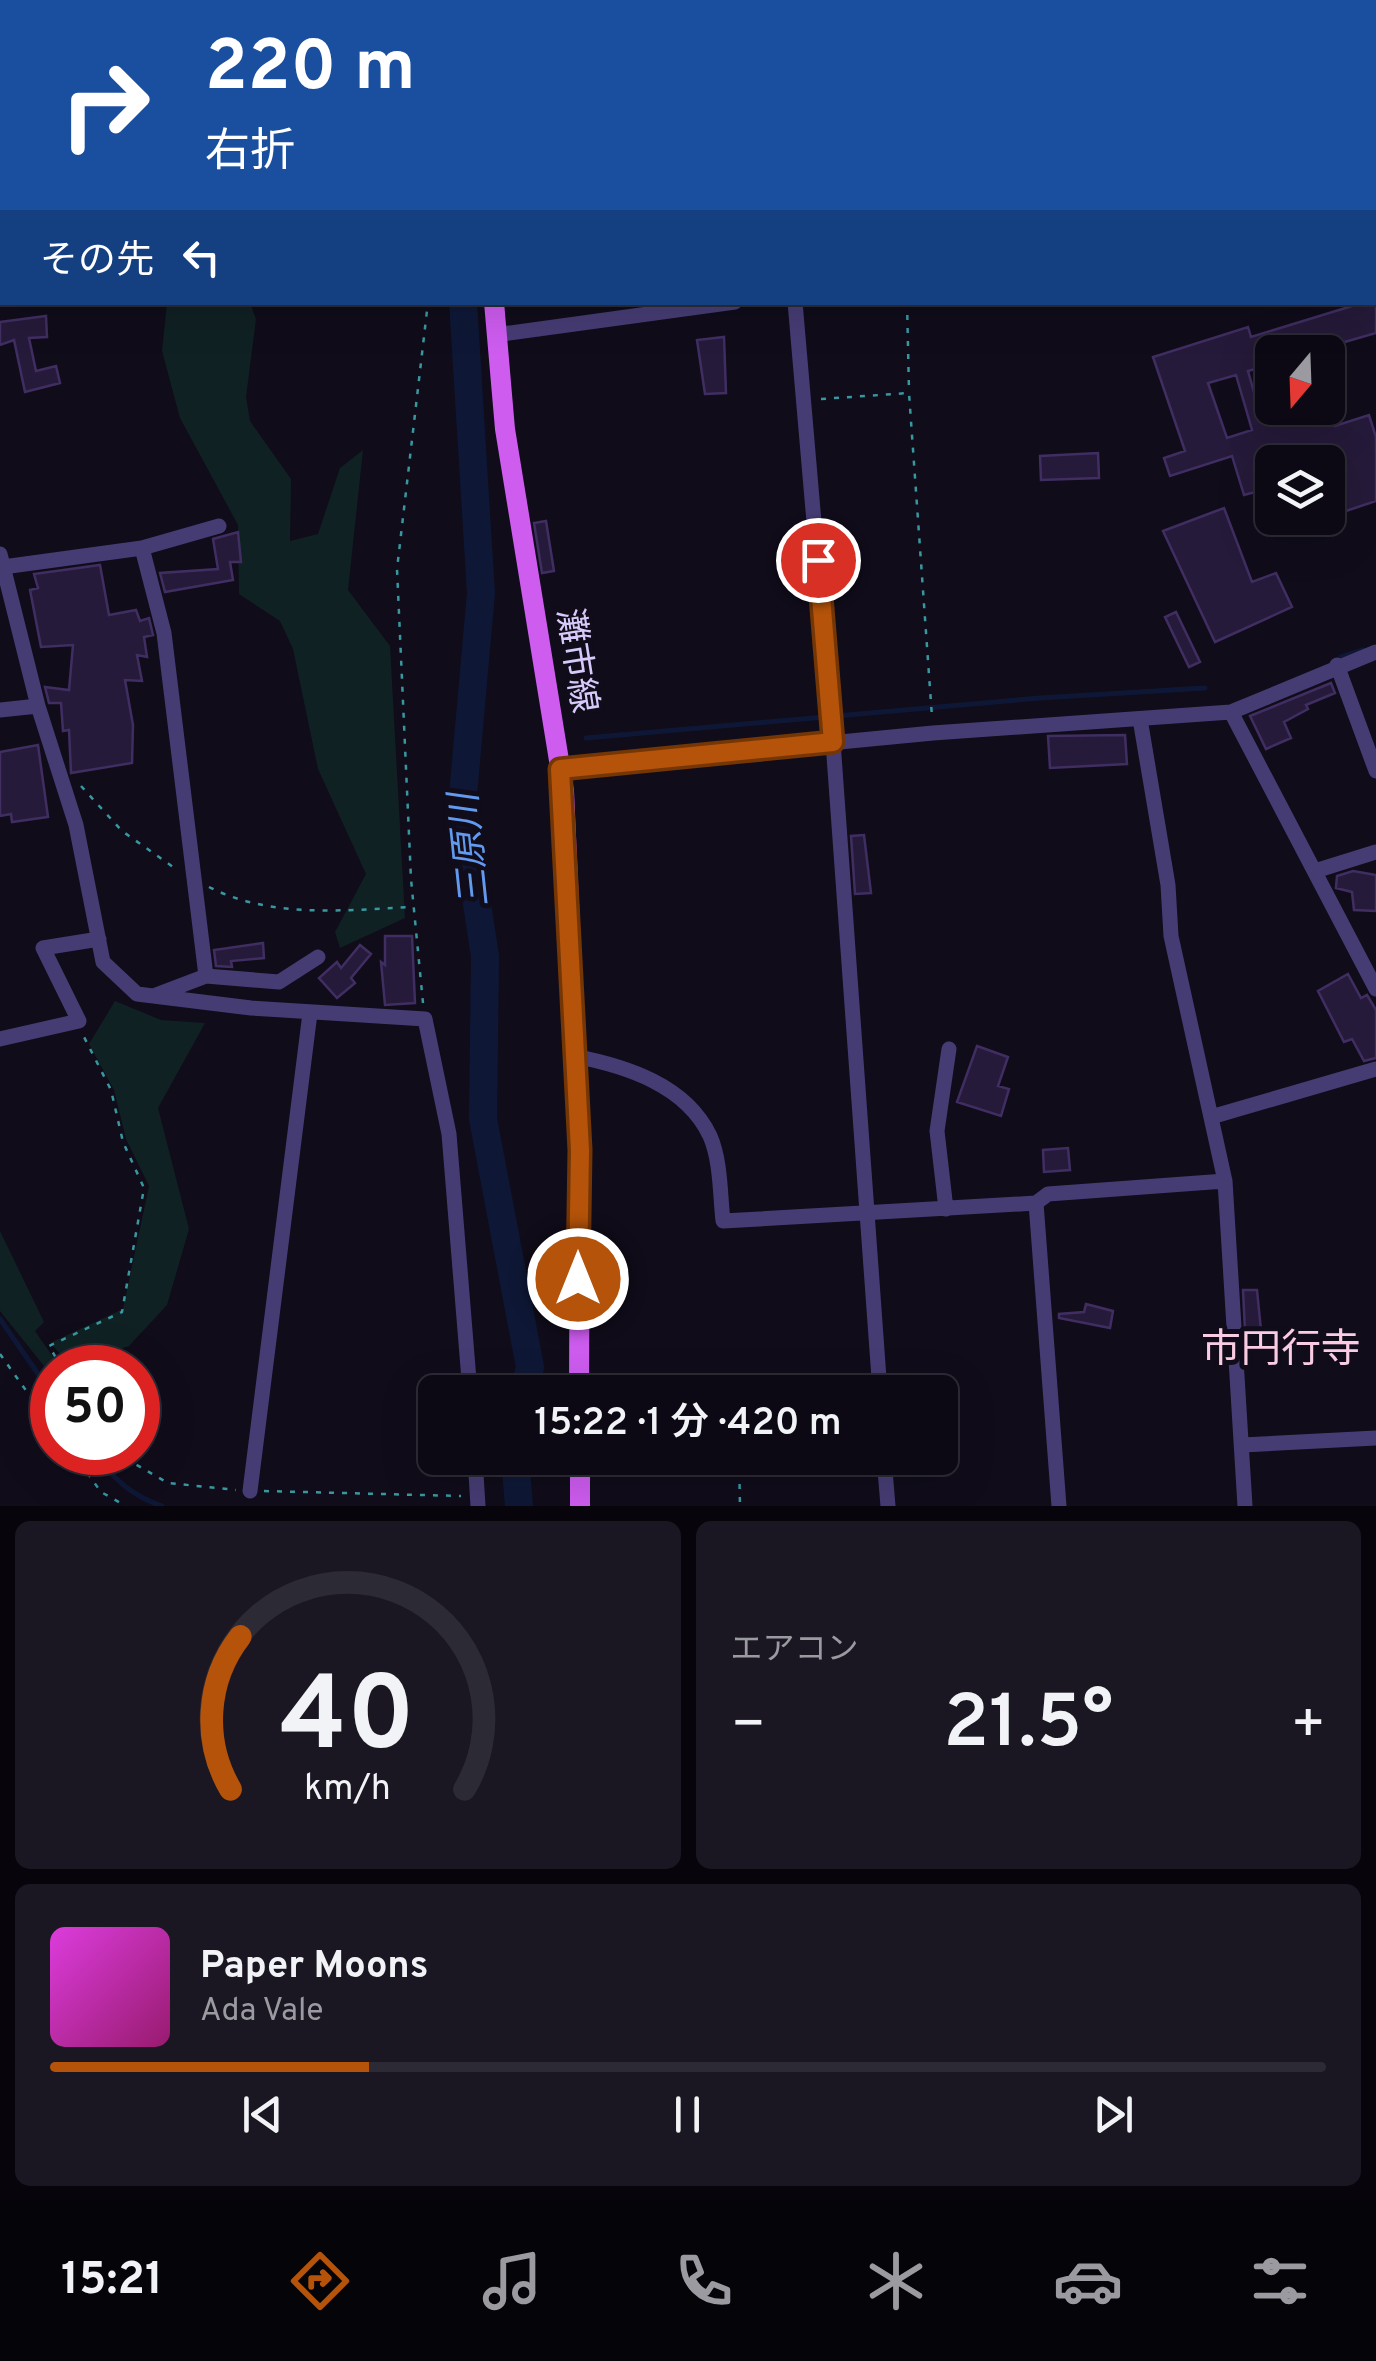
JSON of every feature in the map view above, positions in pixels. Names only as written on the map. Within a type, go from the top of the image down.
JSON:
[{"type":"main road","name":"灘市線","points":[[494,305],[506,429],[560,769],[580,1150],[579,1375]]},
{"type":"main road","points":[[580,1475],[580,1506]]},
{"type":"street","points":[[496,335],[713,305]]},
{"type":"street","points":[[795,305],[833,742],[879,1375]]},
{"type":"street","points":[[219,526],[142,548],[2,561],[38,706],[76,824],[103,962],[137,994],[425,1019],[450,1134],[469,1375]]},
{"type":"street","points":[[142,548],[164,633],[206,976]]},
{"type":"street","points":[[560,769],[933,733],[1231,712],[1376,652]]},
{"type":"street","points":[[1337,665],[1376,770]]},
{"type":"street","points":[[0,710],[38,706]]},
{"type":"street","points":[[1231,712],[1376,989]]},
{"type":"street","points":[[1140,719],[1168,885],[1171,936],[1224,1181],[1245,1506]]},
{"type":"street","points":[[1316,870],[1376,852]]},
{"type":"street","points":[[0,1039],[79,1021],[43,948],[99,939]]},
{"type":"street","points":[[152,996],[206,976],[278,982],[318,958]]},
{"type":"street","points":[[250,1490],[310,1012]]},
{"type":"street","points":[[946,1210],[938,1131],[950,1049]]},
{"type":"street","points":[[574,1056],[646,1076],[689,1105],[710,1138],[723,1221],[1036,1203],[1048,1194],[1224,1181]]},
{"type":"street","points":[[1211,1117],[1376,1069]]},
{"type":"street","points":[[1036,1203],[1060,1506]]},
{"type":"street","points":[[1242,1445],[1376,1438]]},
{"type":"street","points":[[476,1475],[478,1501]]},
{"type":"street","points":[[885,1475],[888,1506]]},
{"type":"path","points":[[425,1019],[411,878],[396,569],[428,305]]},
{"type":"path","points":[[907,305],[909,394],[933,733]]},
{"type":"path","points":[[806,400],[909,394]]},
{"type":"path","points":[[50,1345],[122,1312],[144,1188],[123,1142],[111,1090],[84,1041],[79,1021]]},
{"type":"path","points":[[0,1354],[30,1396]]},
{"type":"path","points":[[89,1475],[101,1492],[126,1506]]},
{"type":"path","points":[[154,1475],[168,1483],[250,1490],[478,1501]]},
{"type":"path","points":[[739,1475],[740,1506]]},
{"type":"shaded area","points":[[167,305],[251,305],[256,319],[246,397],[250,421],[291,479],[290,541],[318,534],[340,468],[363,450],[348,590],[390,646],[405,918],[340,948],[335,932],[366,874],[318,769],[293,649],[280,621],[239,594],[238,525],[180,418],[162,351]]},
{"type":"shaded area","points":[[115,1001],[161,1020],[205,1023],[158,1108],[189,1229],[167,1305],[130,1345],[50,1343],[123,1309],[149,1186],[126,1139],[114,1090],[89,1044]]},
{"type":"shaded area","points":[[0,1231],[44,1322],[35,1331],[45,1345],[30,1345],[30,1348],[0,1311]]},
{"type":"building","points":[[1355,305],[1376,305],[1376,333],[1345,342],[1345,335],[1258,335]]},
{"type":"building","points":[[46,316],[47,337],[29,338],[36,371],[56,366],[60,383],[25,392],[14,340],[0,345],[0,322]]},
{"type":"building","points":[[1248,327],[1251,337],[1255,336],[1255,369],[1248,371],[1255,396],[1255,425],[1335,426],[1369,415],[1376,437],[1376,501],[1345,511],[1345,445],[1255,445],[1255,492],[1244,495],[1232,456],[1170,476],[1164,458],[1185,451],[1153,357]],"holes":[[[1236,375],[1252,430],[1227,438],[1208,383]]]},
{"type":"building","points":[[724,337],[726,393],[705,394],[697,340]]},
{"type":"building","points":[[1098,453],[1099,478],[1041,480],[1040,456]]},
{"type":"building","points":[[1224,508],[1252,582],[1276,573],[1292,607],[1215,642],[1163,531]]},
{"type":"building","points":[[546,521],[554,571],[542,573],[534,523]]},
{"type":"building","points":[[238,532],[241,562],[230,562],[233,580],[165,592],[160,573],[218,569],[213,539]]},
{"type":"building","points":[[100,565],[109,615],[136,610],[140,621],[149,618],[153,635],[144,637],[147,657],[137,655],[142,681],[125,680],[133,725],[132,763],[71,773],[69,730],[63,731],[61,703],[49,703],[45,687],[69,690],[73,645],[41,647],[30,590],[38,588],[34,574]]},
{"type":"building","points":[[1176,612],[1200,662],[1189,667],[1165,617]]},
{"type":"building","points":[[1331,683],[1335,693],[1306,705],[1308,709],[1284,722],[1291,738],[1266,749],[1250,716]]},
{"type":"building","points":[[1125,735],[1127,764],[1050,768],[1048,736]]},
{"type":"building","points":[[38,745],[48,817],[12,822],[11,814],[0,816],[0,752]]},
{"type":"building","points":[[864,835],[871,893],[855,894],[851,836]]},
{"type":"building","points":[[1353,871],[1376,875],[1376,911],[1354,910],[1352,892],[1336,888],[1337,876]]},
{"type":"building","points":[[385,936],[412,936],[415,1003],[385,1005],[381,962],[385,965]]},
{"type":"building","points":[[263,943],[264,958],[231,961],[232,967],[216,966],[214,950]]},
{"type":"building","points":[[360,945],[371,954],[351,978],[355,983],[337,998],[319,978],[337,962],[341,968]]},
{"type":"building","points":[[1348,974],[1361,998],[1367,995],[1376,1010],[1376,1058],[1364,1061],[1352,1039],[1344,1042],[1318,991]]},
{"type":"building","points":[[977,1046],[1008,1057],[998,1086],[1009,1089],[1001,1116],[957,1102]]},
{"type":"building","points":[[1068,1148],[1070,1170],[1044,1172],[1043,1150]]},
{"type":"building","points":[[1243,1290],[1257,1290],[1261,1330],[1245,1331]]},
{"type":"building","points":[[1086,1304],[1113,1311],[1110,1328],[1059,1318],[1059,1314],[1084,1312]]},
{"type":"waterway","name":"三原川","points":[[463,305],[481,593],[462,806],[485,956],[483,1119],[530,1367],[528,1375]]},
{"type":"waterway","points":[[1341,657],[1363,650]]},
{"type":"waterway","points":[[586,738],[1040,698],[1205,688]]},
{"type":"waterway","points":[[0,1319],[30,1362]]},
{"type":"waterway","points":[[113,1475],[141,1497],[162,1506]]},
{"type":"waterway","name":"三原川","points":[[516,1475],[519,1506]]},
{"type":"district","name":"市円行寺","points":[[1281,1352]]},
{"type":"route","points":[[578,1279],[580,1150],[560,769],[833,742],[818,560]]}]
